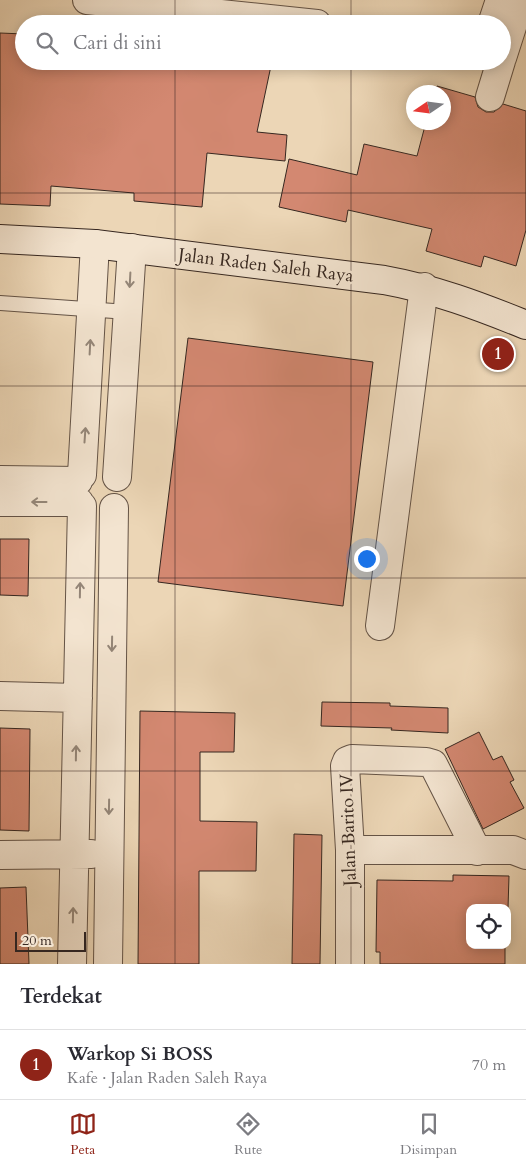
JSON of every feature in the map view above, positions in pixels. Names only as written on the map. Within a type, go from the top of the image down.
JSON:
[{"type":"street","points":[[87,0],[231,15]]},
{"type":"street","points":[[501,15],[513,3]]},
{"type":"street","points":[[490,97],[499,70]]},
{"type":"street","name":"Jalan Raden Saleh Raya","points":[[0,239],[95,244],[384,280],[424,287],[456,297],[526,324]]},
{"type":"street","points":[[72,964],[78,698],[80,491],[95,244]]},
{"type":"street","points":[[117,477],[109,471],[100,468],[90,470],[80,491],[88,511],[101,514],[114,508],[120,501],[122,493],[117,477],[132,248]]},
{"type":"street","points":[[380,626],[424,287]]},
{"type":"street","points":[[0,480],[80,491]]},
{"type":"street","points":[[0,502],[80,491]]},
{"type":"street","points":[[108,964],[114,508]]},
{"type":"street","points":[[0,696],[78,698]]},
{"type":"street","name":"Jalan Barito IV","points":[[350,964],[350,850],[345,766],[347,761],[352,759],[426,762],[433,764],[477,851]]},
{"type":"street","points":[[350,850],[513,850],[526,856]]},
{"type":"street","points":[[0,855],[108,854]]},
{"type":"lane","points":[[0,304],[92,308],[128,312]]},
{"type":"building","points":[[0,33],[15,34],[15,70],[270,70],[257,132],[287,135],[285,161],[207,153],[202,207],[134,201],[134,193],[51,186],[50,206],[0,204]]},
{"type":"building","points":[[451,90],[475,97],[478,107],[486,112],[494,112],[503,104],[526,111],[526,230],[516,266],[484,256],[481,267],[426,251],[432,229],[348,210],[346,222],[279,207],[289,159],[357,175],[364,144],[417,156],[424,130],[451,130]]},
{"type":"building","points":[[188,338],[373,362],[343,606],[158,582]]},
{"type":"building","points":[[0,539],[29,539],[28,596],[0,595]]},
{"type":"building","points":[[322,702],[390,703],[390,706],[448,708],[448,733],[391,730],[392,728],[321,726]]},
{"type":"building","points":[[140,711],[235,713],[234,752],[200,752],[200,821],[257,822],[256,871],[199,871],[199,964],[138,964]]},
{"type":"building","points":[[0,728],[30,729],[29,831],[0,830]]},
{"type":"building","points":[[479,732],[493,760],[502,756],[514,780],[510,782],[524,808],[483,829],[445,749]]},
{"type":"building","points":[[294,834],[322,835],[320,964],[292,964]]},
{"type":"building","points":[[453,875],[509,876],[508,904],[466,904],[466,949],[505,949],[505,964],[380,964],[380,952],[376,952],[377,880],[453,881]]},
{"type":"building","points":[[26,887],[29,964],[0,964],[0,888]]},
{"type":"place","name":"Warkop Si BOSS","points":[[498,354]]}]
